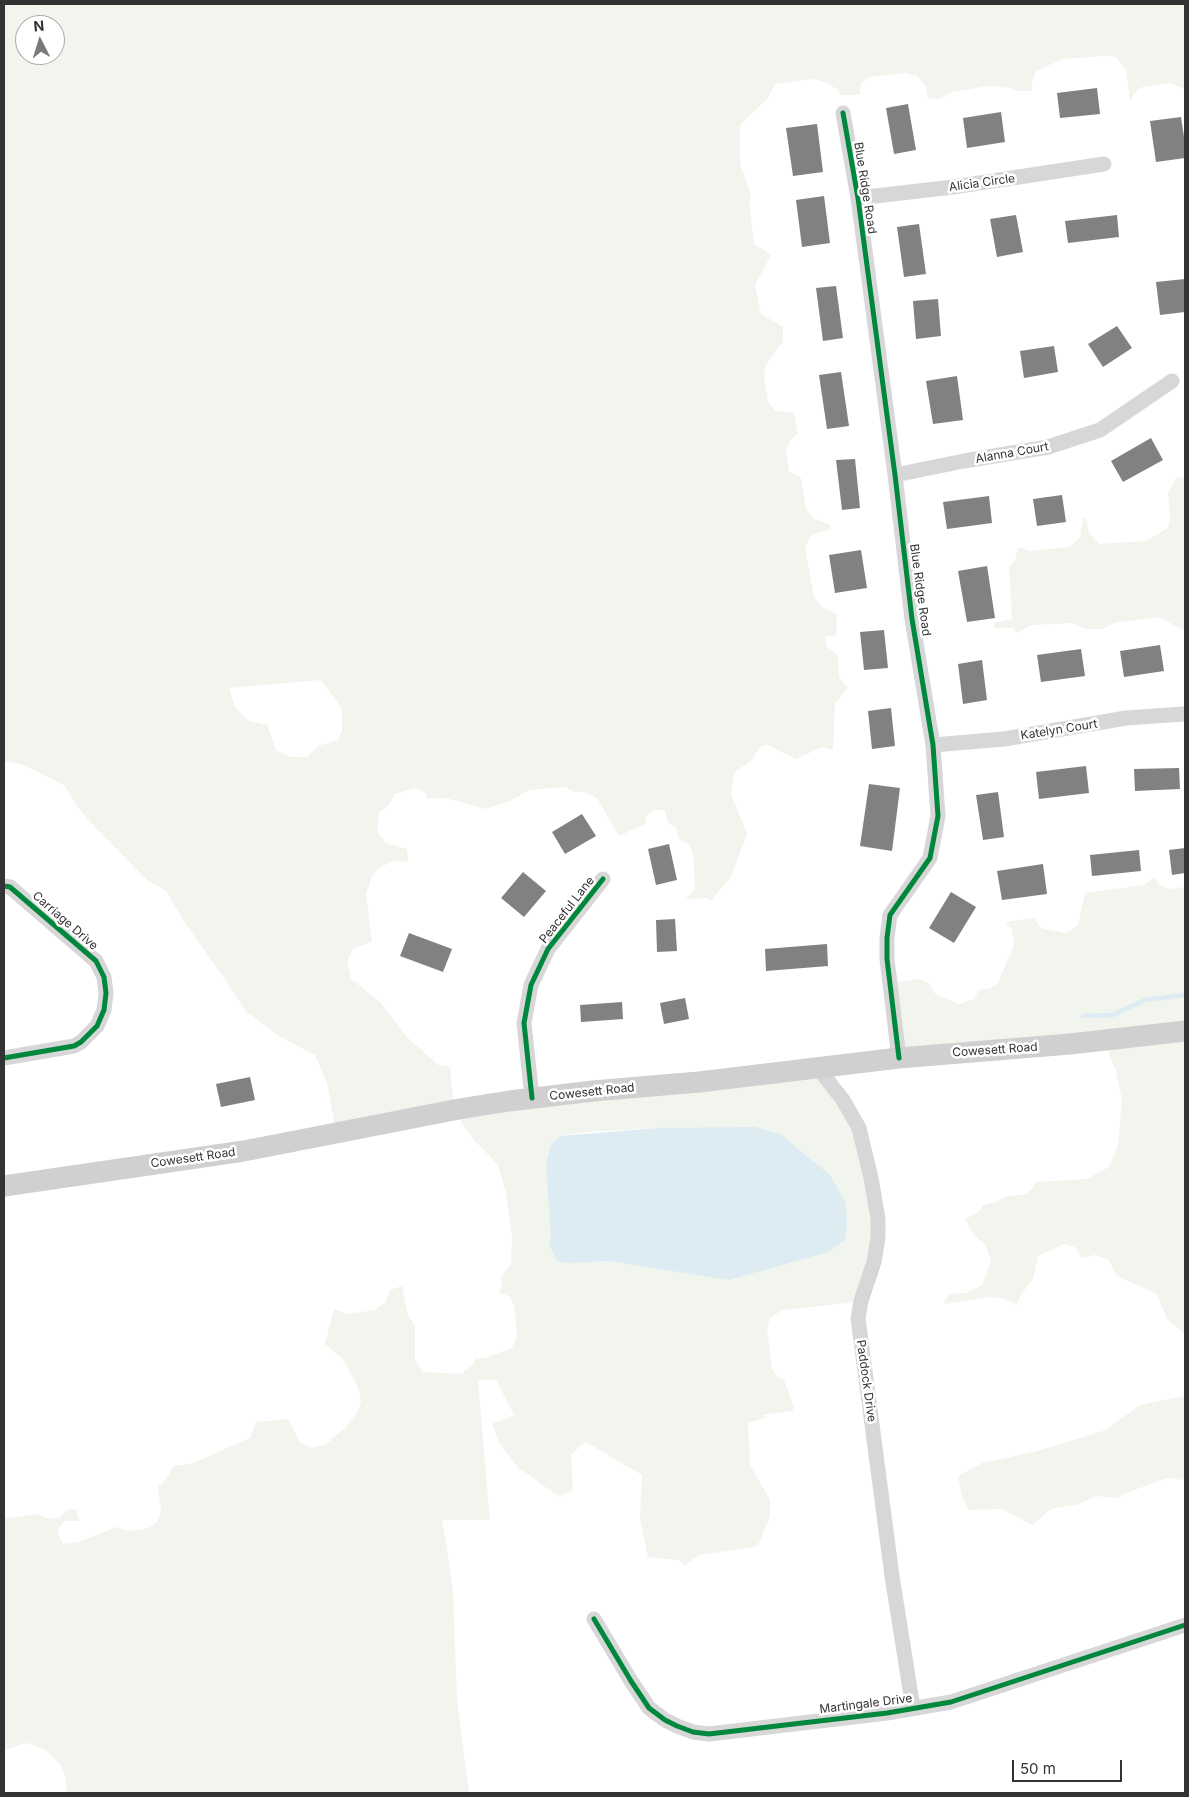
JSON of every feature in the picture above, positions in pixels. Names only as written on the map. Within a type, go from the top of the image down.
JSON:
[{"type":"main road","name":"Cowesett Road","points":[[4,1186],[244,1151],[451,1110],[532,1098],[699,1082],[898,1058],[1070,1044],[1185,1031]]},
{"type":"street","name":"Blue Ridge Road","points":[[843,113],[858,198],[912,619],[933,745],[938,816],[930,858],[890,915],[887,938],[889,984],[898,1058]]},
{"type":"street","name":"Alicia Circle","points":[[858,198],[962,186],[1104,164]]},
{"type":"street","name":"Alanna Court","points":[[895,475],[964,461],[1048,448],[1100,430],[1172,381]]},
{"type":"street","name":"Katelyn Court","points":[[933,745],[1004,739],[1126,718],[1184,714]]},
{"type":"street","name":"Peaceful Lane","points":[[532,1098],[524,1023],[531,985],[548,949],[603,879]]},
{"type":"street","name":"Carriage Drive","points":[[4,886],[10,887],[96,962],[104,978],[106,994],[104,1010],[97,1026],[81,1042],[74,1046],[4,1058]]},
{"type":"street","name":"Paddock Drive","points":[[818,1068],[843,1100],[858,1128],[871,1178],[878,1219],[878,1238],[874,1262],[861,1301],[858,1318],[891,1567],[913,1708]]},
{"type":"street","name":"Martingale Drive","points":[[594,1619],[631,1681],[650,1708],[665,1720],[693,1732],[709,1734],[738,1732],[951,1702],[1185,1625]]},
{"type":"shaded area","points":[[4,4],[1185,4],[1185,89],[1170,83],[1142,87],[1133,95],[1130,102],[1126,70],[1116,57],[1105,56],[1063,59],[1036,71],[1031,91],[1016,91],[1010,88],[989,86],[952,92],[940,99],[928,98],[926,87],[917,76],[905,73],[869,77],[861,84],[860,95],[841,95],[838,90],[827,83],[814,79],[775,84],[767,99],[740,125],[740,164],[751,194],[749,201],[754,244],[771,255],[755,285],[761,314],[783,327],[783,343],[766,365],[764,377],[768,402],[775,411],[794,413],[798,433],[790,441],[786,451],[789,471],[801,478],[806,509],[813,518],[831,525],[830,529],[811,535],[805,548],[814,597],[822,607],[837,614],[836,635],[825,637],[827,647],[838,655],[839,677],[848,688],[835,703],[833,750],[822,747],[796,759],[768,745],[760,747],[752,760],[734,773],[731,795],[747,833],[731,877],[711,901],[706,898],[685,899],[692,893],[695,887],[693,853],[689,844],[680,840],[675,827],[668,823],[665,810],[654,810],[646,817],[645,824],[619,836],[597,798],[585,792],[574,792],[565,787],[529,790],[510,801],[485,809],[446,798],[427,799],[426,793],[414,788],[395,794],[389,805],[379,812],[377,831],[386,843],[407,849],[408,862],[395,861],[380,867],[372,876],[366,894],[372,942],[354,948],[347,961],[351,979],[380,1002],[406,1036],[438,1065],[450,1067],[454,1108],[820,1069],[858,1127],[876,1217],[858,1302],[782,1310],[770,1318],[767,1327],[772,1369],[777,1376],[784,1380],[794,1408],[792,1411],[763,1415],[765,1418],[748,1423],[750,1465],[770,1500],[770,1516],[759,1543],[754,1547],[699,1555],[685,1565],[678,1560],[648,1557],[640,1519],[642,1475],[586,1442],[571,1454],[573,1490],[559,1497],[518,1467],[499,1443],[492,1424],[514,1415],[496,1380],[478,1380],[490,1520],[442,1520],[453,1593],[457,1701],[469,1793],[67,1793],[65,1775],[59,1763],[44,1749],[27,1743],[4,1750],[4,1519],[36,1514],[50,1519],[60,1517],[66,1510],[76,1509],[79,1521],[64,1521],[57,1531],[63,1544],[79,1542],[116,1527],[129,1531],[149,1528],[158,1521],[161,1511],[158,1487],[167,1478],[173,1466],[191,1464],[250,1438],[256,1422],[288,1419],[300,1442],[310,1448],[325,1445],[346,1427],[358,1411],[361,1401],[358,1387],[343,1359],[325,1344],[334,1309],[348,1314],[375,1310],[385,1303],[390,1290],[402,1286],[408,1315],[415,1325],[415,1361],[423,1372],[461,1374],[473,1365],[476,1355],[476,1359],[485,1358],[512,1348],[517,1336],[514,1305],[509,1296],[499,1293],[502,1284],[501,1277],[511,1263],[512,1236],[506,1193],[498,1165],[475,1141],[458,1117],[336,1131],[327,1083],[315,1055],[277,1035],[245,1010],[185,923],[166,891],[147,880],[95,827],[79,809],[64,785],[24,765],[4,761]],"holes":[[[321,680],[342,709],[342,731],[338,740],[318,746],[307,757],[290,757],[276,750],[267,725],[249,721],[235,707],[229,688]],[[658,1128],[609,1261],[570,1263],[549,1245],[551,1236],[551,1144],[560,1136],[587,1132]]]},
{"type":"shaded area","points":[[1177,477],[1185,479],[1185,631],[1159,617],[1114,623],[1103,629],[1085,629],[1073,623],[1032,625],[1017,633],[1013,628],[995,628],[994,623],[1012,619],[1009,566],[1015,560],[1018,547],[1031,551],[1069,547],[1080,538],[1083,519],[1086,518],[1089,533],[1099,544],[1146,541],[1168,528],[1170,519],[1168,492]]},
{"type":"shaded area","points":[[1154,878],[1160,885],[1169,889],[1185,887],[1185,1334],[1167,1319],[1157,1294],[1117,1276],[1108,1259],[1095,1255],[1081,1258],[1077,1248],[1064,1244],[1038,1256],[1033,1279],[1020,1296],[1017,1305],[1005,1299],[989,1297],[944,1304],[950,1294],[966,1293],[982,1285],[991,1261],[986,1246],[974,1235],[965,1219],[978,1213],[983,1205],[997,1202],[1006,1196],[1023,1195],[1031,1190],[1036,1182],[1087,1179],[1109,1167],[1118,1145],[1122,1099],[1116,1071],[1103,1039],[904,1057],[891,983],[918,979],[929,983],[936,995],[959,1004],[974,999],[979,990],[991,988],[998,983],[1014,945],[1012,929],[1005,922],[1034,918],[1041,928],[1066,933],[1078,925],[1085,893],[1144,885]]},
{"type":"shaded area","points":[[755,1127],[780,1134],[830,1175],[845,1201],[847,1222],[845,1240],[828,1252],[729,1280],[609,1261],[570,1263],[557,1261],[549,1245],[551,1236],[546,1164],[551,1144],[560,1136],[658,1128]]},
{"type":"shaded area","points":[[1185,1396],[1185,1477],[1183,1480],[1167,1478],[1117,1498],[1096,1496],[1079,1504],[1051,1509],[1032,1525],[1002,1509],[969,1510],[962,1497],[958,1476],[982,1463],[1038,1451],[1106,1430],[1140,1405]]},
{"type":"building","points":[[1097,88],[1100,114],[1060,118],[1057,93]]},
{"type":"building","points":[[908,104],[916,150],[894,154],[886,108]]},
{"type":"building","points":[[1001,112],[1005,142],[967,148],[963,118]]},
{"type":"building","points":[[1181,117],[1185,158],[1156,162],[1150,121]]},
{"type":"building","points":[[817,124],[823,172],[793,176],[786,128]]},
{"type":"building","points":[[824,196],[830,243],[802,247],[796,200]]},
{"type":"building","points":[[1016,215],[1023,252],[997,257],[990,219]]},
{"type":"building","points":[[1117,215],[1119,237],[1068,243],[1065,221]]},
{"type":"building","points":[[919,224],[926,274],[904,277],[897,227]]},
{"type":"building","points":[[1185,279],[1185,312],[1160,315],[1156,282]]},
{"type":"building","points":[[836,286],[843,338],[823,341],[816,288]]},
{"type":"building","points":[[938,299],[941,336],[916,339],[913,301]]},
{"type":"building","points":[[1117,326],[1132,348],[1103,367],[1088,344]]},
{"type":"building","points":[[1054,346],[1058,372],[1024,378],[1020,351]]},
{"type":"building","points":[[841,372],[849,426],[827,429],[819,375]]},
{"type":"building","points":[[957,376],[963,420],[933,424],[926,381]]},
{"type":"building","points":[[1151,438],[1163,460],[1123,482],[1111,461]]},
{"type":"building","points":[[855,459],[860,508],[842,510],[836,460]]},
{"type":"building","points":[[1062,495],[1066,522],[1037,526],[1033,499]]},
{"type":"building","points":[[989,496],[992,523],[947,529],[943,502]]},
{"type":"building","points":[[861,550],[867,588],[835,593],[829,555]]},
{"type":"building","points":[[987,566],[995,618],[967,622],[958,571]]},
{"type":"building","points":[[884,630],[888,668],[864,670],[860,632]]},
{"type":"building","points":[[1160,645],[1164,671],[1124,677],[1120,651]]},
{"type":"building","points":[[1081,649],[1085,676],[1041,682],[1037,655]]},
{"type":"building","points":[[982,660],[987,700],[963,704],[958,664]]},
{"type":"building","points":[[891,708],[895,746],[872,749],[868,711]]},
{"type":"building","points":[[1086,766],[1089,793],[1039,799],[1036,772]]},
{"type":"building","points":[[1179,768],[1180,789],[1135,791],[1134,769]]},
{"type":"building","points":[[869,784],[900,788],[892,851],[860,846]]},
{"type":"building","points":[[998,792],[1004,837],[983,840],[976,795]]},
{"type":"building","points":[[582,814],[596,836],[565,854],[552,832]]},
{"type":"building","points":[[669,844],[677,880],[656,885],[648,849]]},
{"type":"building","points":[[1185,848],[1185,873],[1172,875],[1169,850]]},
{"type":"building","points":[[1139,850],[1141,871],[1092,876],[1090,855]]},
{"type":"building","points":[[1043,864],[1047,894],[1002,900],[997,871]]},
{"type":"building","points":[[523,872],[546,891],[524,917],[501,898]]},
{"type":"building","points":[[951,892],[976,907],[954,943],[929,928]]},
{"type":"building","points":[[675,919],[677,951],[657,952],[656,920]]},
{"type":"building","points":[[409,933],[452,949],[443,972],[400,956]]},
{"type":"building","points":[[827,944],[828,966],[766,971],[765,949]]},
{"type":"building","points":[[685,998],[689,1019],[664,1024],[660,1003]]},
{"type":"building","points":[[622,1002],[623,1019],[581,1022],[580,1005]]},
{"type":"building","points":[[250,1077],[255,1100],[221,1107],[216,1084]]},
{"type":"waterway","points":[[1083,1016],[1113,1015],[1145,1000],[1185,995]]},
{"type":"cycle path","points":[[843,113],[858,198],[912,619],[933,745],[938,816],[930,858],[890,915],[887,959],[899,1058]]},
{"type":"cycle path","points":[[532,1098],[524,1023],[531,985],[548,949],[603,879]]},
{"type":"cycle path","points":[[4,886],[10,887],[96,961],[104,977],[106,993],[104,1010],[97,1026],[81,1042],[74,1046],[4,1058]]},
{"type":"cycle path","points":[[594,1619],[649,1708],[677,1726],[693,1732],[709,1734],[887,1713],[951,1702],[1185,1625]]}]
